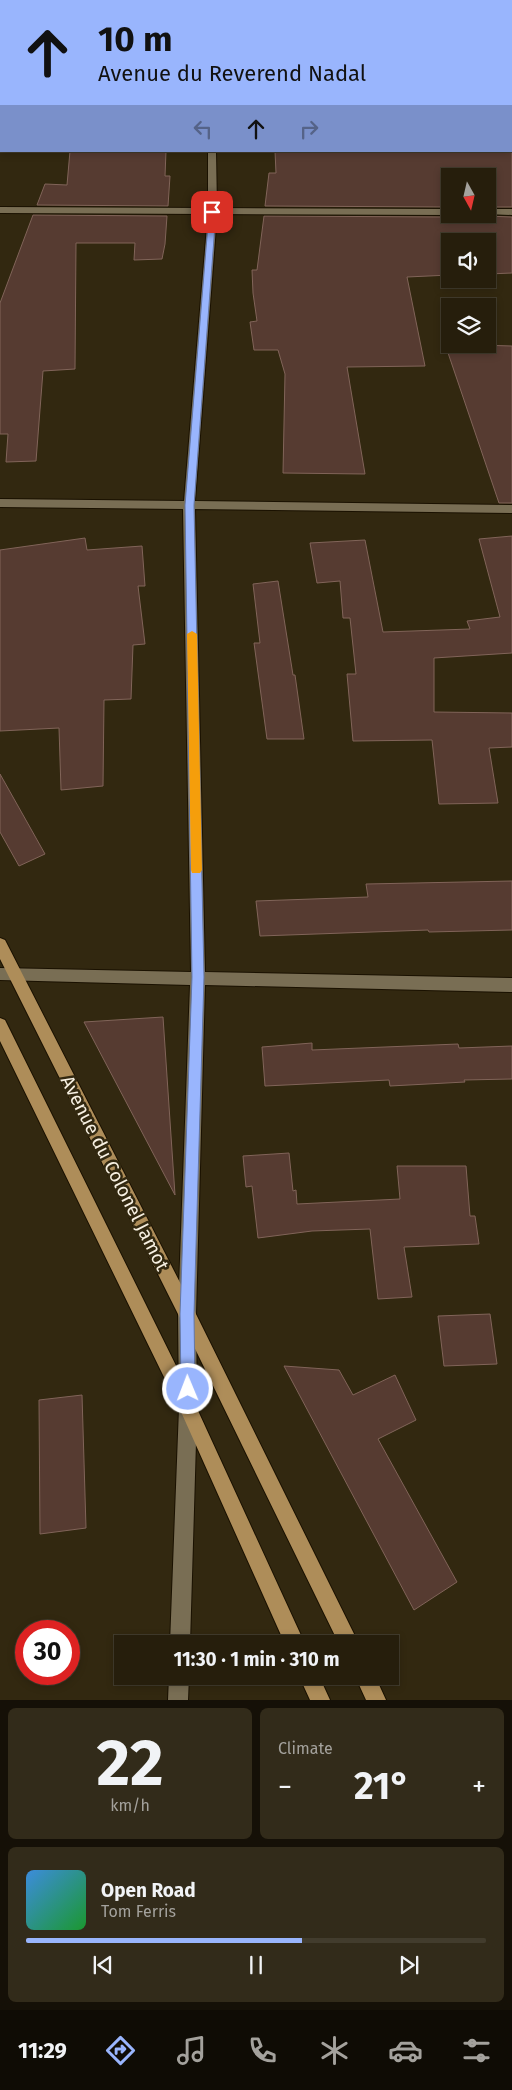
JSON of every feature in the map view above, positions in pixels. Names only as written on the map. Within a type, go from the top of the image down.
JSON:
[{"type":"main road","name":"Avenue du Colonel Jamot","points":[[0,944],[7,974],[187,1314],[345,1635]]},
{"type":"main road","points":[[0,1025],[188,1408],[291,1635]]},
{"type":"main road","points":[[313,1685],[320,1700]]},
{"type":"main road","points":[[369,1685],[376,1700]]},
{"type":"street","points":[[180,1635],[188,1408],[187,1314],[198,977],[189,505],[212,212],[212,152]]},
{"type":"street","points":[[0,210],[441,212]]},
{"type":"street","points":[[496,212],[512,212]]},
{"type":"street","points":[[0,503],[512,509]]},
{"type":"street","points":[[7,974],[512,985]]},
{"type":"street","points":[[178,1700],[179,1685]]},
{"type":"building","points":[[70,152],[166,152],[165,176],[170,176],[168,206],[37,205],[45,184],[67,185]]},
{"type":"building","points":[[275,152],[512,152],[512,207],[496,207],[496,168],[441,168],[441,207],[265,206],[269,173],[276,173]]},
{"type":"building","points":[[33,215],[167,216],[165,244],[162,259],[134,260],[135,243],[76,243],[75,369],[43,371],[36,461],[6,462],[8,434],[0,434],[0,303]]},
{"type":"building","points":[[264,216],[441,217],[441,223],[496,223],[496,216],[512,217],[512,273],[496,274],[496,233],[441,233],[441,275],[407,277],[425,366],[347,367],[365,474],[283,473],[285,374],[278,350],[254,350],[250,322],[257,321],[252,270],[257,270]]},
{"type":"building","points":[[496,346],[512,346],[512,503],[499,503],[448,353],[496,353]]},
{"type":"building","points":[[512,536],[512,653],[434,658],[434,712],[512,713],[512,747],[489,748],[498,803],[439,804],[432,740],[353,741],[347,674],[356,674],[350,618],[343,618],[340,581],[317,583],[310,543],[365,540],[383,632],[470,629],[467,621],[500,617],[479,539]]},
{"type":"building","points":[[85,538],[87,550],[142,546],[145,586],[138,586],[145,644],[133,645],[131,699],[104,700],[103,786],[61,790],[59,728],[0,731],[0,550]]},
{"type":"building","points":[[278,581],[293,675],[295,675],[304,739],[267,739],[254,643],[260,643],[253,584]]},
{"type":"building","points":[[0,774],[45,854],[19,866],[0,832]]},
{"type":"building","points":[[512,881],[512,930],[429,932],[428,930],[260,936],[256,901],[368,897],[366,884]]},
{"type":"building","points":[[163,1017],[175,1195],[84,1022]]},
{"type":"building","points":[[312,1043],[312,1050],[458,1044],[459,1048],[512,1046],[512,1079],[464,1080],[465,1082],[390,1086],[389,1080],[265,1086],[262,1047]]},
{"type":"building","points":[[289,1153],[293,1191],[296,1190],[297,1204],[400,1199],[397,1166],[466,1166],[470,1216],[475,1216],[479,1244],[404,1247],[412,1297],[378,1299],[370,1229],[312,1231],[258,1238],[252,1186],[246,1187],[243,1156]]},
{"type":"building","points":[[490,1314],[497,1364],[444,1366],[438,1316]]},
{"type":"building","points":[[284,1366],[339,1370],[353,1395],[395,1375],[416,1420],[378,1439],[457,1582],[414,1610]]},
{"type":"building","points":[[82,1395],[86,1528],[40,1534],[39,1400]]},
{"type":"slow traffic","points":[[192,634],[196,870]]},
{"type":"route","points":[[188,1389],[187,1314],[198,977],[189,505],[212,212]]}]
